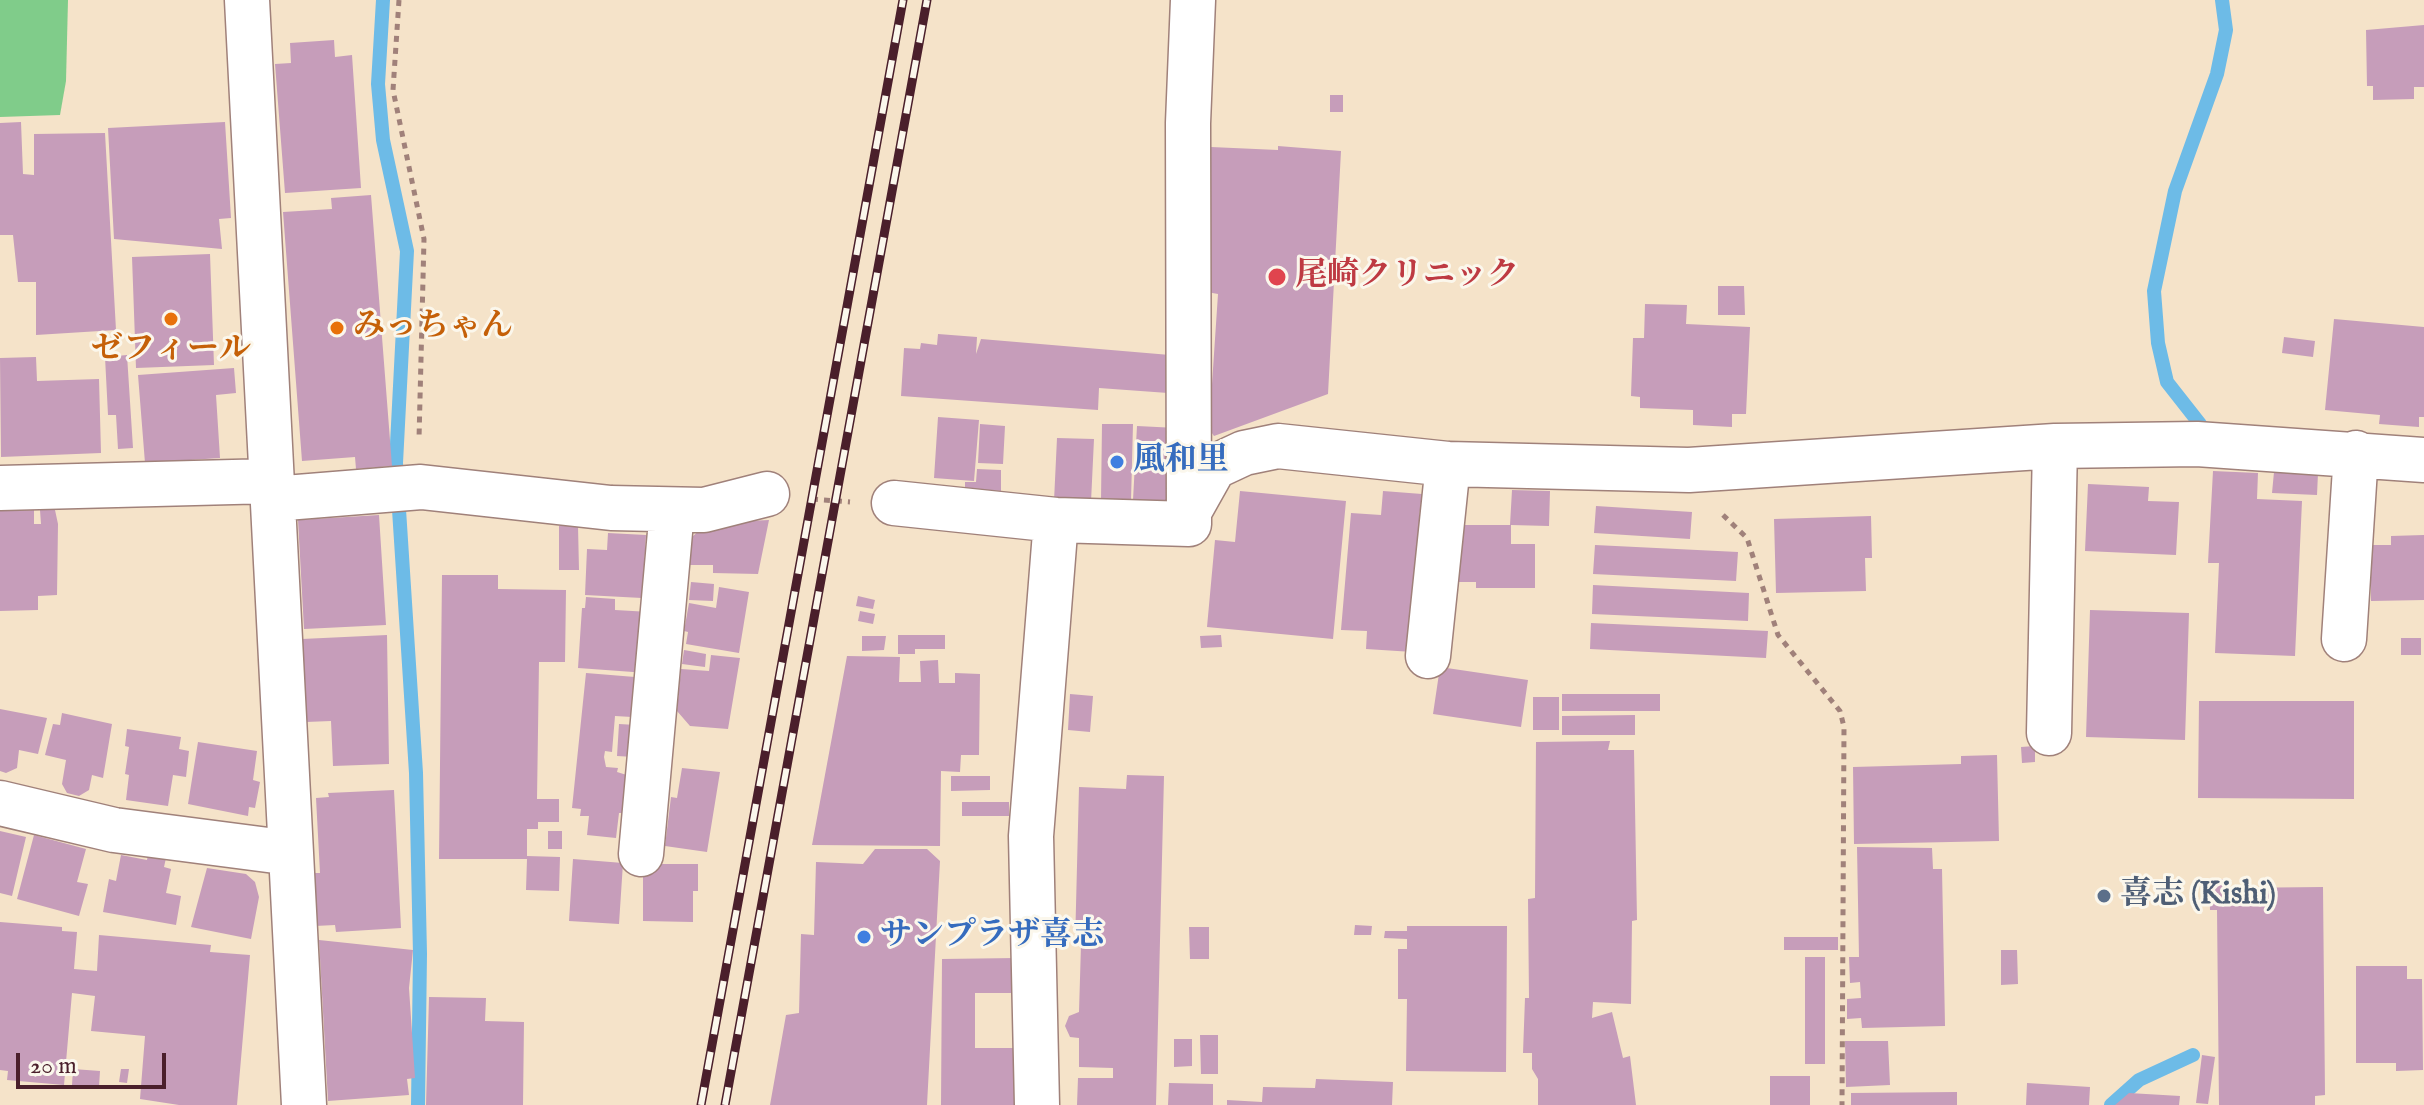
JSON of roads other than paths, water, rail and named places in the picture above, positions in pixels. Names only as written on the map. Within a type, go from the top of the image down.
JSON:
[{"type":"street","points":[[247,0],[304,1105]]},
{"type":"street","points":[[894,503],[1056,520],[1189,524],[1188,171],[1193,0]]},
{"type":"street","points":[[1191,508],[1214,467],[1244,453],[1278,446],[1448,464],[1689,470],[2055,446],[2197,444],[2424,460]]},
{"type":"street","points":[[2049,733],[2055,446]]},
{"type":"street","points":[[2344,639],[2356,453]]},
{"type":"street","points":[[1428,656],[1448,464]]},
{"type":"street","points":[[0,488],[272,490],[421,487],[611,508],[672,510],[704,510],[767,494]]},
{"type":"street","points":[[641,854],[672,510]]},
{"type":"street","points":[[1037,1105],[1031,836],[1056,520]]},
{"type":"street","points":[[0,803],[114,830],[291,853]]},
{"type":"waterway","points":[[383,0],[378,84],[383,140],[407,251],[396,463],[416,773],[420,954],[418,1105]]},
{"type":"waterway","points":[[2200,424],[2167,382],[2158,343],[2154,291],[2175,191],[2217,74],[2226,30],[2222,0]]},
{"type":"waterway","points":[[2111,1105],[2139,1080],[2193,1055]]},
{"type":"railway","points":[[701,1105],[903,0]]},
{"type":"railway","points":[[725,1105],[927,0]]},
{"type":"place","name":"尾崎クリニック","points":[[1277,277]]},
{"type":"place","name":"ゼフィール","points":[[171,319]]},
{"type":"place","name":"みっちゃん","points":[[337,328]]},
{"type":"place","name":"風和里","points":[[1117,462]]},
{"type":"place","name":"喜志 (Kishi)","points":[[2104,896]]},
{"type":"place","name":"サンプラザ喜志","points":[[864,937]]}]
